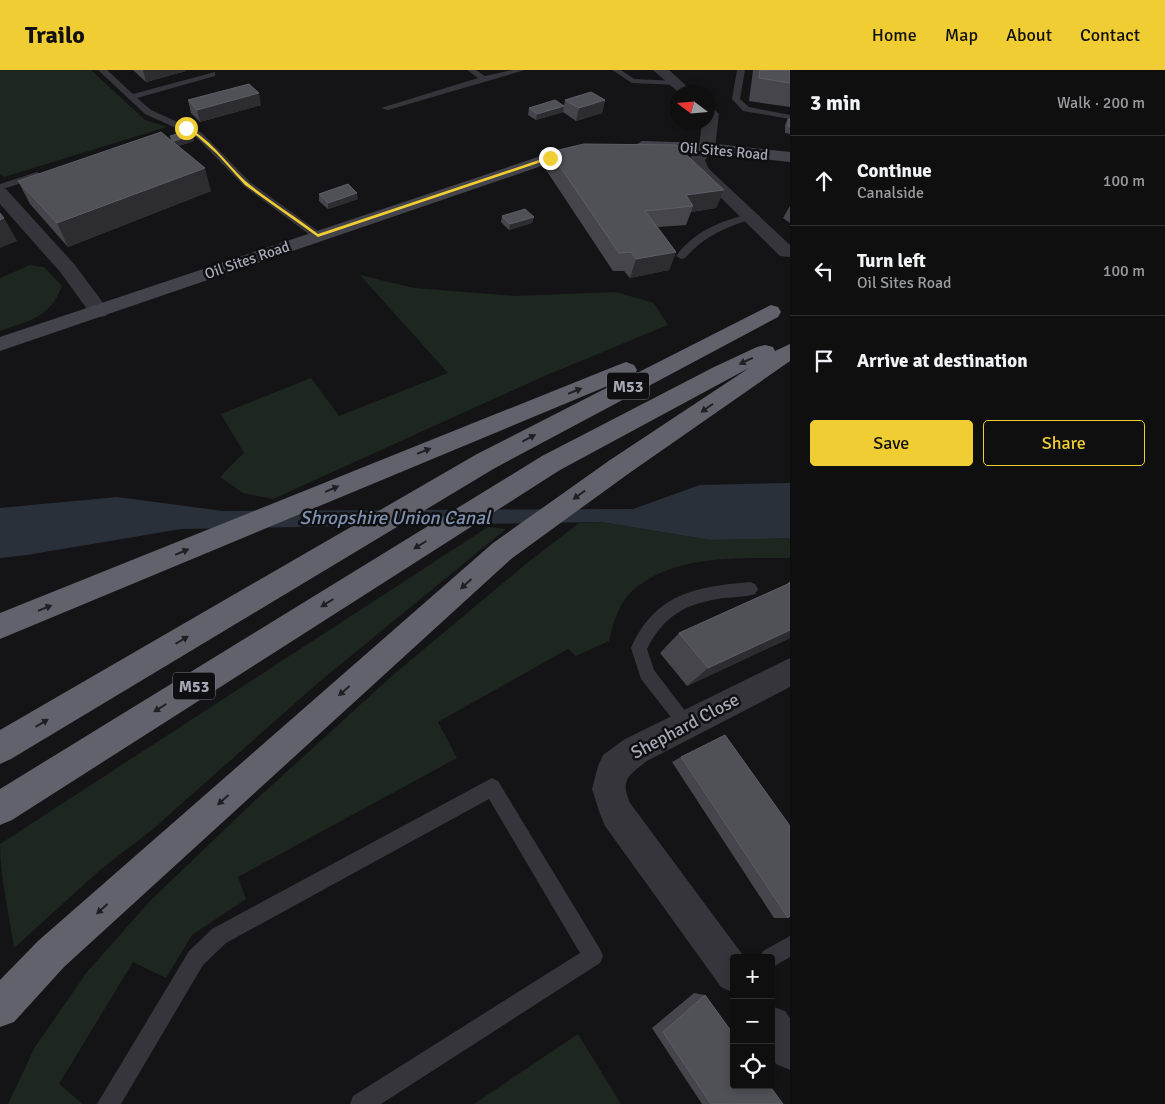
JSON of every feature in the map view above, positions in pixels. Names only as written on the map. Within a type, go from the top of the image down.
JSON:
[{"type":"highway","name":"M53","points":[[0,748],[486,461],[780,308]]},
{"type":"highway","points":[[0,626],[780,308]]},
{"type":"highway","name":"M53","points":[[9,802],[551,464],[722,372],[790,340]]},
{"type":"highway","points":[[0,1008],[52,954],[502,551],[619,467],[790,351]]},
{"type":"street","points":[[660,70],[678,85]]},
{"type":"street","points":[[709,130],[707,148],[697,159],[702,171],[787,252]]},
{"type":"street","name":"Oil Sites Road","points":[[0,344],[550,158],[646,146],[707,148],[790,157]]},
{"type":"street","points":[[0,193],[68,269],[99,311]]},
{"type":"street","name":"Shephard Close","points":[[724,962],[617,814],[608,789],[614,766],[636,750],[790,672]]},
{"type":"street","points":[[775,1030],[790,1050]]},
{"type":"lane","points":[[102,70],[148,112],[198,135],[219,153],[247,184],[318,236]]},
{"type":"lane","points":[[471,70],[484,79]]},
{"type":"lane","points":[[385,108],[521,70]]},
{"type":"lane","points":[[616,70],[632,81],[670,86]]},
{"type":"lane","points":[[741,70],[736,99],[746,110],[790,117]]},
{"type":"lane","points":[[132,97],[212,74]]},
{"type":"lane","points":[[0,187],[44,172]]},
{"type":"lane","points":[[681,256],[698,236],[724,224],[750,217]]},
{"type":"lane","points":[[687,724],[647,674],[639,648],[654,622],[678,603],[705,593],[750,589]]},
{"type":"lane","points":[[108,1104],[196,958],[219,936],[492,787],[593,956],[361,1104]]},
{"type":"lane","points":[[775,955],[790,946]]},
{"type":"shaded area","points":[[0,70],[91,70],[145,120],[167,127],[4,177],[0,174]]},
{"type":"shaded area","points":[[30,265],[44,267],[62,286],[57,297],[45,312],[37,317],[0,331],[0,278]]},
{"type":"shaded area","points":[[360,275],[414,288],[516,296],[616,292],[654,303],[668,325],[542,377],[273,499],[243,493],[220,477],[244,453],[221,414],[311,378],[339,416],[448,373]]},
{"type":"shaded area","points":[[601,522],[711,540],[790,538],[790,558],[706,561],[666,571],[647,580],[626,597],[617,615],[609,641],[576,656],[568,649],[438,722],[457,758],[238,877],[246,899],[192,935],[166,978],[133,962],[59,1084],[83,1104],[8,1104],[35,1047],[87,972],[150,901],[247,808],[393,675],[527,563],[579,523]]},
{"type":"shaded area","points":[[488,527],[506,529],[319,682],[153,829],[100,870],[14,948],[3,883],[0,844]]},
{"type":"shaded area","points":[[578,1034],[621,1104],[474,1104]]},
{"type":"water","name":"Shropshire Union Canal","points":[[790,483],[790,538],[711,540],[601,522],[181,529],[0,558],[0,508],[117,497],[223,511],[633,509],[700,485]]},
{"type":"building","points":[[760,70],[790,70],[790,83],[759,78]]},
{"type":"building","points":[[249,84],[259,93],[197,110],[188,100]]},
{"type":"building","points":[[591,92],[605,100],[579,108],[565,100]]},
{"type":"building","points":[[555,100],[564,106],[537,114],[529,108]]},
{"type":"building","points":[[188,131],[192,135],[174,141],[170,136]]},
{"type":"building","points":[[161,132],[205,168],[57,223],[18,181]]},
{"type":"building","points":[[584,144],[676,145],[724,190],[686,195],[693,206],[645,211],[676,252],[636,259],[631,252],[619,253],[550,152]]},
{"type":"building","points":[[348,184],[357,193],[328,203],[319,194]]},
{"type":"building","points":[[525,209],[534,217],[510,224],[502,216]]},
{"type":"building","points":[[790,583],[790,630],[708,668],[679,633]]},
{"type":"building","points":[[725,735],[790,826],[790,916],[788,918],[681,757]]},
{"type":"building","points":[[705,995],[730,1029],[730,1089],[772,1089],[783,1104],[711,1104],[663,1032]]},
{"type":"route","points":[[186,128],[198,135],[219,153],[247,184],[318,236],[550,158]]}]
